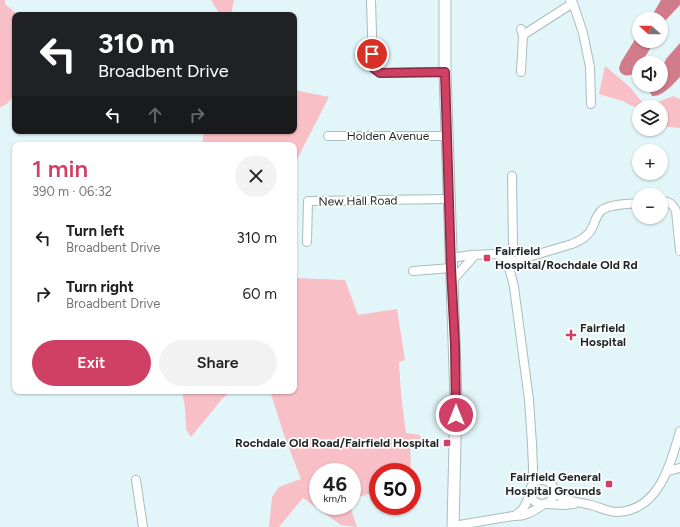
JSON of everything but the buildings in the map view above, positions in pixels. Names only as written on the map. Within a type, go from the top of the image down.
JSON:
[{"type":"main road","points":[[445,0],[445,72],[456,400],[453,527]]},
{"type":"street","points":[[371,0],[373,68],[380,73],[445,72]]},
{"type":"street","points":[[521,72],[522,32],[572,2],[583,33],[590,67],[591,104]]},
{"type":"street","name":"Holden Avenue","points":[[328,136],[447,136]]},
{"type":"street","points":[[508,263],[513,247],[512,176]]},
{"type":"street","name":"New Hall Road","points":[[306,242],[308,202],[449,199]]},
{"type":"street","points":[[668,202],[674,206],[676,210],[680,251]]},
{"type":"street","points":[[508,263],[580,241],[590,232],[594,213],[608,207],[632,205]]},
{"type":"street","points":[[413,270],[451,263],[475,255],[496,254],[503,257],[508,263],[514,287],[528,400],[533,468],[533,483],[530,487],[530,496],[534,503],[538,504],[583,504]]},
{"type":"street","points":[[452,281],[475,255]]},
{"type":"street","points":[[533,483],[544,480],[548,482],[552,485],[557,495],[562,498],[616,512],[627,511],[635,508],[652,496],[664,480],[680,431]]},
{"type":"street","points":[[668,471],[680,468]]},
{"type":"street","points":[[136,480],[142,527]]},
{"type":"street","points":[[453,527],[526,515],[551,501],[554,488]]},
{"type":"street","points":[[513,516],[524,509],[530,496]]},
{"type":"shaded area","points":[[0,0],[5,0],[5,4],[14,12],[12,12],[12,97],[8,103],[0,108]]},
{"type":"shaded area","points":[[211,0],[234,0],[232,12],[218,12]]},
{"type":"shaded area","points":[[661,0],[680,0],[680,5],[668,18],[668,12],[654,12]]},
{"type":"shaded area","points":[[680,43],[680,77],[668,89],[668,57]]},
{"type":"shaded area","points":[[632,44],[632,48],[651,48],[645,56],[632,56],[632,74],[626,75],[620,72],[619,68]]},
{"type":"shaded area","points":[[605,66],[630,87],[632,92],[634,92],[640,100],[632,100],[632,106],[623,101],[599,94]]},
{"type":"shaded area","points":[[297,91],[329,97],[297,159],[297,142],[202,142],[204,134],[297,134]]},
{"type":"shaded area","points":[[650,92],[664,92],[656,96],[652,96]]},
{"type":"shaded area","points":[[673,96],[680,99],[680,128],[668,127],[668,100],[663,100]]},
{"type":"shaded area","points":[[297,278],[345,280],[358,315],[397,309],[405,360],[399,362],[406,433],[420,435],[421,441],[410,442],[411,463],[369,463],[369,494],[361,496],[361,463],[309,463],[309,502],[303,498],[279,527],[269,527],[272,497],[279,487],[301,479],[284,435],[271,394],[297,394]]},
{"type":"shaded area","points":[[183,394],[228,394],[191,437],[186,429]]},
{"type":"shaded area","points":[[327,515],[353,515],[357,527],[341,525]]},
{"type":"place","name":"Fairfield Hospital/Rochdale Old Rd","points":[[487,258]]},
{"type":"place","name":"Fairfield Hospital","points":[[571,335]]},
{"type":"place","name":"Rochdale Old Road/Fairfield Hospital","points":[[447,443]]},
{"type":"place","name":"Fairfield General Hospital Grounds","points":[[609,484]]},
{"type":"route","points":[[372,54],[373,68],[380,73],[445,72],[451,268],[455,344],[456,415]]}]
